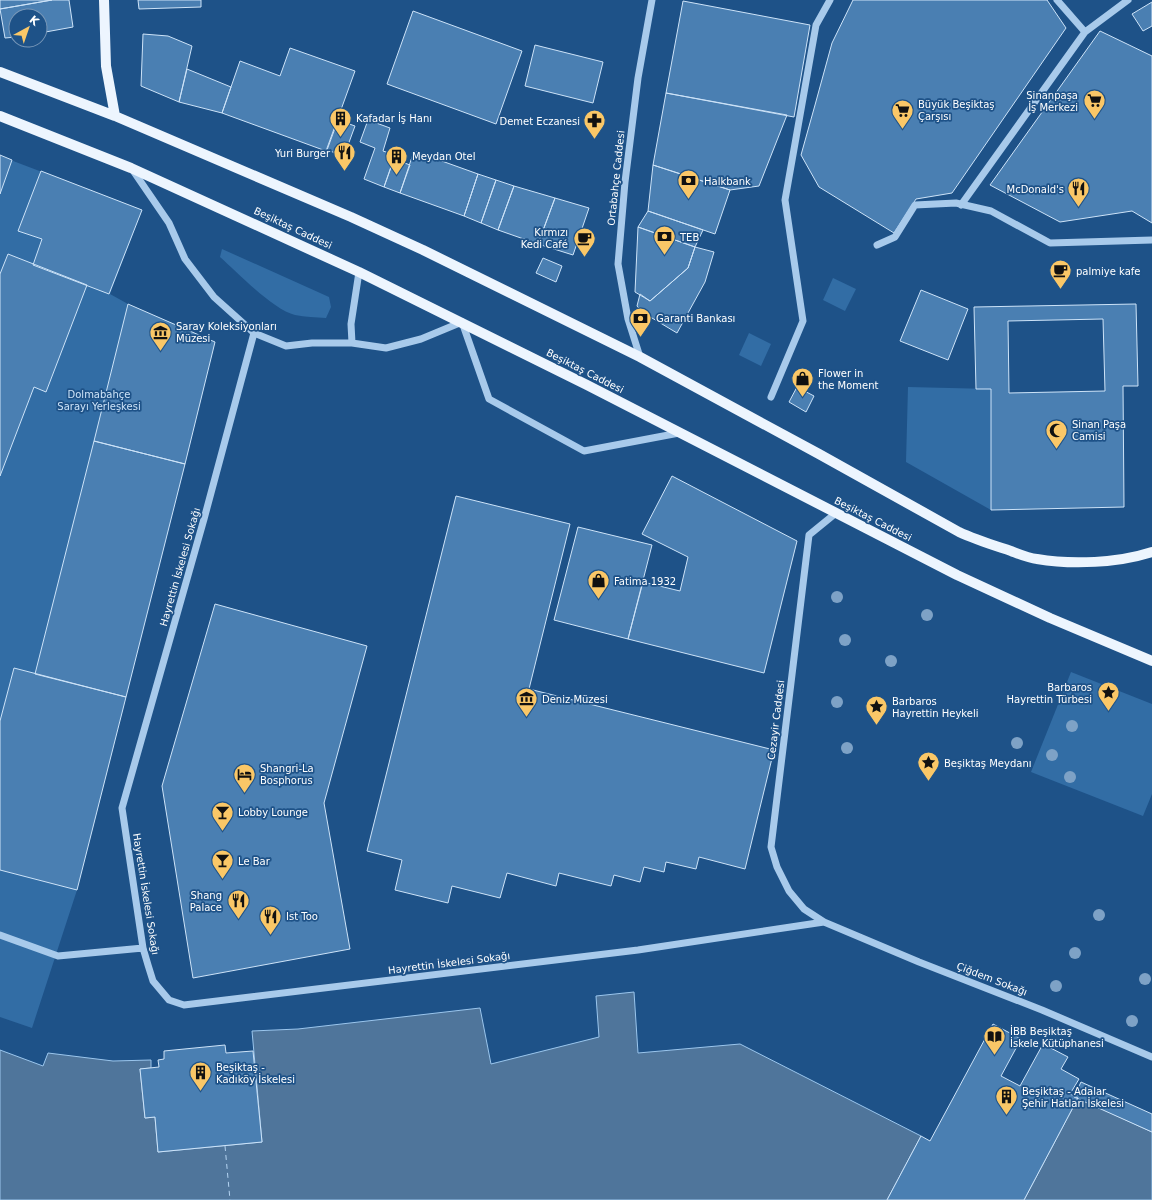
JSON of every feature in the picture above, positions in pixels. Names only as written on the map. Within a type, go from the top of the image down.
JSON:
[{"type":"main road","points":[[104,0],[106,66],[115,116]]},
{"type":"main road","points":[[0,72],[115,116],[351,217],[424,250],[640,357],[959,532],[979,541],[1035,559],[1058,562],[1112,560],[1152,552]]},
{"type":"main road","name":"Beşiktaş Caddesi","points":[[0,116],[131,168],[359,272],[462,322],[957,575],[1042,615],[1152,661]]},
{"type":"street","name":"Ortabahçe Caddesi","points":[[640,357],[628,318],[618,264],[626,174],[638,78],[652,0]]},
{"type":"street","points":[[771,397],[803,321],[785,200],[816,25],[830,0]]},
{"type":"street","points":[[1057,0],[1085,32]]},
{"type":"street","points":[[961,204],[1085,32],[1128,0]]},
{"type":"street","points":[[131,168],[169,223],[185,259],[214,297],[254,333],[286,346],[312,343],[352,343],[386,348],[421,339],[462,322],[489,399],[584,451],[679,432]]},
{"type":"street","points":[[877,244],[895,237],[915,205],[956,203],[991,211],[1050,243],[1152,240]]},
{"type":"street","points":[[352,343],[351,324],[359,272]]},
{"type":"street","name":"Hayrettin İskelesi Sokağı","points":[[254,333],[204,519],[122,808],[143,948],[153,981],[169,1000],[184,1005],[638,950],[824,922]]},
{"type":"street","name":"Cezayir Caddesi","points":[[824,922],[804,909],[789,891],[777,867],[771,847],[809,535],[836,513]]},
{"type":"street","name":"Çiğdem Sokağı","points":[[824,922],[919,962],[1042,1010],[1152,1057]]},
{"type":"street","points":[[0,935],[58,956],[143,948]]},
{"type":"green space","name":"Dolmabahçe Sarayı Yerleşkesi","points":[[0,156],[142,210],[110,294],[128,304],[215,342],[77,890],[32,1028],[0,1017]]},
{"type":"green space","points":[[222,249],[329,297],[331,307],[326,318],[295,315],[276,306],[220,257]]},
{"type":"green space","points":[[833,278],[856,289],[845,311],[823,300]]},
{"type":"green space","points":[[749,333],[771,344],[761,366],[739,355]]},
{"type":"green space","points":[[908,387],[991,389],[991,510],[906,462]]},
{"type":"green space","points":[[1071,672],[1152,704],[1152,794],[1143,816],[1031,772]]},
{"type":"shaded area","points":[[634,992],[638,1053],[740,1044],[921,1136],[887,1200],[0,1200],[0,1050],[43,1066],[48,1053],[113,1061],[151,1060],[151,1068],[140,1069],[145,1118],[155,1117],[158,1152],[262,1142],[252,1031],[298,1029],[480,1008],[491,1064],[599,1037],[596,996]]},
{"type":"shaded area","points":[[1078,1098],[1152,1132],[1152,1200],[1024,1200]]},
{"type":"building","points":[[0,0],[52,0],[0,9]]},
{"type":"building","points":[[52,0],[69,0],[73,27],[48,32],[48,8],[8,8],[8,38],[5,38],[0,9]]},
{"type":"building","points":[[138,0],[201,0],[201,7],[139,9]]},
{"type":"building","name":"Büyük Beşiktaş Çarşısı","points":[[853,0],[1047,0],[1066,28],[952,193],[916,199],[894,233],[819,187],[801,155],[832,43]]},
{"type":"building","points":[[683,1],[810,25],[794,117],[666,93]]},
{"type":"building","points":[[1152,2],[1152,26],[1143,31],[1132,14]]},
{"type":"building","points":[[413,11],[522,51],[496,124],[387,84]]},
{"type":"building","name":"Sinanpaşa İş Merkezi","points":[[1100,31],[1152,56],[1152,223],[1132,211],[1060,222],[990,185]]},
{"type":"building","points":[[143,34],[168,36],[192,46],[179,102],[141,86]]},
{"type":"building","points":[[535,45],[603,62],[593,103],[525,86]]},
{"type":"building","points":[[290,48],[355,71],[326,151],[222,113],[240,61],[280,76]]},
{"type":"building","points":[[187,69],[231,87],[222,113],[179,102]]},
{"type":"building","points":[[666,93],[787,115],[759,186],[730,190],[653,165]]},
{"type":"building","name":"Kafadar İş Hanı","points":[[338,120],[355,126],[344,156],[327,150]]},
{"type":"building","points":[[368,120],[390,128],[383,151],[395,155],[384,187],[364,179],[375,148],[360,142]]},
{"type":"building","points":[[414,151],[478,174],[464,216],[400,193]]},
{"type":"building","points":[[0,155],[12,160],[0,194]]},
{"type":"building","name":"Meydan Otel","points":[[394,159],[410,165],[400,193],[384,187]]},
{"type":"building","name":"Halkbank","points":[[653,165],[730,190],[715,234],[648,211]]},
{"type":"building","points":[[41,171],[142,210],[109,294],[33,265],[42,239],[18,231]]},
{"type":"building","points":[[478,174],[496,180],[481,223],[464,216]]},
{"type":"building","points":[[496,180],[514,186],[498,230],[481,223]]},
{"type":"building","points":[[514,186],[555,198],[538,244],[498,230]]},
{"type":"building","points":[[555,198],[589,208],[573,255],[538,244]]},
{"type":"building","points":[[648,211],[703,230],[695,247],[638,227]]},
{"type":"building","name":"TEB","points":[[638,227],[695,247],[688,268],[650,301],[635,292]]},
{"type":"building","points":[[695,247],[714,252],[705,282],[677,333],[642,312],[637,306],[640,294],[650,301],[688,268]]},
{"type":"building","points":[[8,254],[87,285],[46,392],[34,387],[0,476],[0,274]]},
{"type":"building","points":[[543,258],[562,266],[556,282],[536,273]]},
{"type":"building","points":[[921,290],[968,309],[948,360],[900,341]]},
{"type":"building","points":[[128,304],[215,342],[185,464],[94,441]]},
{"type":"building","name":"Sinan Paşa Camisi","points":[[1136,304],[1138,386],[1123,386],[1124,507],[991,510],[991,389],[976,389],[974,307]],"holes":[[[1103,319],[1105,391],[1009,393],[1008,321]]]},
{"type":"building","name":"Flower in the Moment","points":[[797,387],[814,396],[806,412],[789,402]]},
{"type":"building","points":[[94,441],[185,464],[126,697],[35,674]]},
{"type":"building","points":[[672,476],[797,541],[764,673],[628,639],[643,582],[680,591],[688,557],[642,534]]},
{"type":"building","name":"Deniz Müzesi","points":[[456,496],[570,524],[529,689],[774,750],[745,869],[699,857],[696,869],[666,862],[664,872],[644,867],[640,882],[614,875],[611,886],[559,873],[556,886],[507,873],[500,898],[452,886],[448,903],[395,890],[402,860],[367,851]]},
{"type":"building","name":"Fatima 1932","points":[[578,527],[652,545],[628,639],[554,620]]},
{"type":"building","name":"Shangri-La Bosphorus","points":[[215,604],[367,646],[324,803],[350,949],[193,978],[162,786]]},
{"type":"building","points":[[14,668],[126,697],[77,890],[0,870],[0,721]]},
{"type":"building","name":"Beşiktaş - Adalar Şehir Hatları İskelesi","points":[[993,1024],[1021,1039],[1001,1076],[1020,1086],[1043,1044],[1068,1057],[1061,1069],[1079,1079],[1070,1094],[1078,1098],[1024,1200],[887,1200],[921,1136],[930,1141]]},
{"type":"building","name":"Beşiktaş - Kadıköy İskelesi","points":[[225,1045],[226,1053],[253,1051],[262,1142],[158,1152],[155,1117],[145,1118],[140,1069],[159,1067],[158,1060],[164,1059],[164,1051]]},
{"type":"building","points":[[1081,1082],[1152,1114],[1152,1132],[1074,1097]]},
{"type":"ferry route","points":[[225,1146],[230,1200]]},
{"type":"place","name":"Sinanpaşa İş Merkezi","points":[[1094,120]]},
{"type":"place","name":"Büyük Beşiktaş Çarşısı","points":[[902,130]]},
{"type":"place","name":"Kafadar İş Hanı","points":[[341,138]]},
{"type":"place","name":"Demet Eczanesi","points":[[595,140]]},
{"type":"place","name":"Yuri Burger","points":[[345,172]]},
{"type":"place","name":"Meydan Otel","points":[[397,176]]},
{"type":"place","name":"Halkbank","points":[[688,200]]},
{"type":"place","name":"McDonald's","points":[[1079,208]]},
{"type":"place","name":"TEB","points":[[664,256]]},
{"type":"place","name":"Kırmızı Kedi Café","points":[[584,258]]},
{"type":"place","name":"palmiye kafe","points":[[1061,290]]},
{"type":"place","name":"Garanti Bankası","points":[[641,338]]},
{"type":"place","name":"Saray Koleksiyonları Müzesi","points":[[161,352]]},
{"type":"place","name":"Flower in the Moment","points":[[802,398]]},
{"type":"place","name":"Sinan Paşa Camisi","points":[[1057,450]]},
{"type":"place","name":"Fatima 1932","points":[[599,600]]},
{"type":"place","name":"Barbaros Hayrettin Türbesi","points":[[1108,712]]},
{"type":"place","name":"Deniz Müzesi","points":[[526,718]]},
{"type":"place","name":"Barbaros Hayrettin Heykeli","points":[[876,726]]},
{"type":"place","name":"Beşiktaş Meydanı","points":[[928,782]]},
{"type":"place","name":"Shangri-La Bosphorus","points":[[244,794]]},
{"type":"place","name":"Lobby Lounge","points":[[222,832]]},
{"type":"place","name":"Le Bar","points":[[222,880]]},
{"type":"place","name":"Shang Palace","points":[[238,920]]},
{"type":"place","name":"Ist Too","points":[[271,936]]},
{"type":"place","name":"İBB Beşiktaş İskele Kütüphanesi","points":[[995,1056]]},
{"type":"place","name":"Beşiktaş - Kadıköy İskelesi","points":[[200,1092]]},
{"type":"place","name":"Beşiktaş - Adalar Şehir Hatları İskelesi","points":[[1006,1116]]}]
